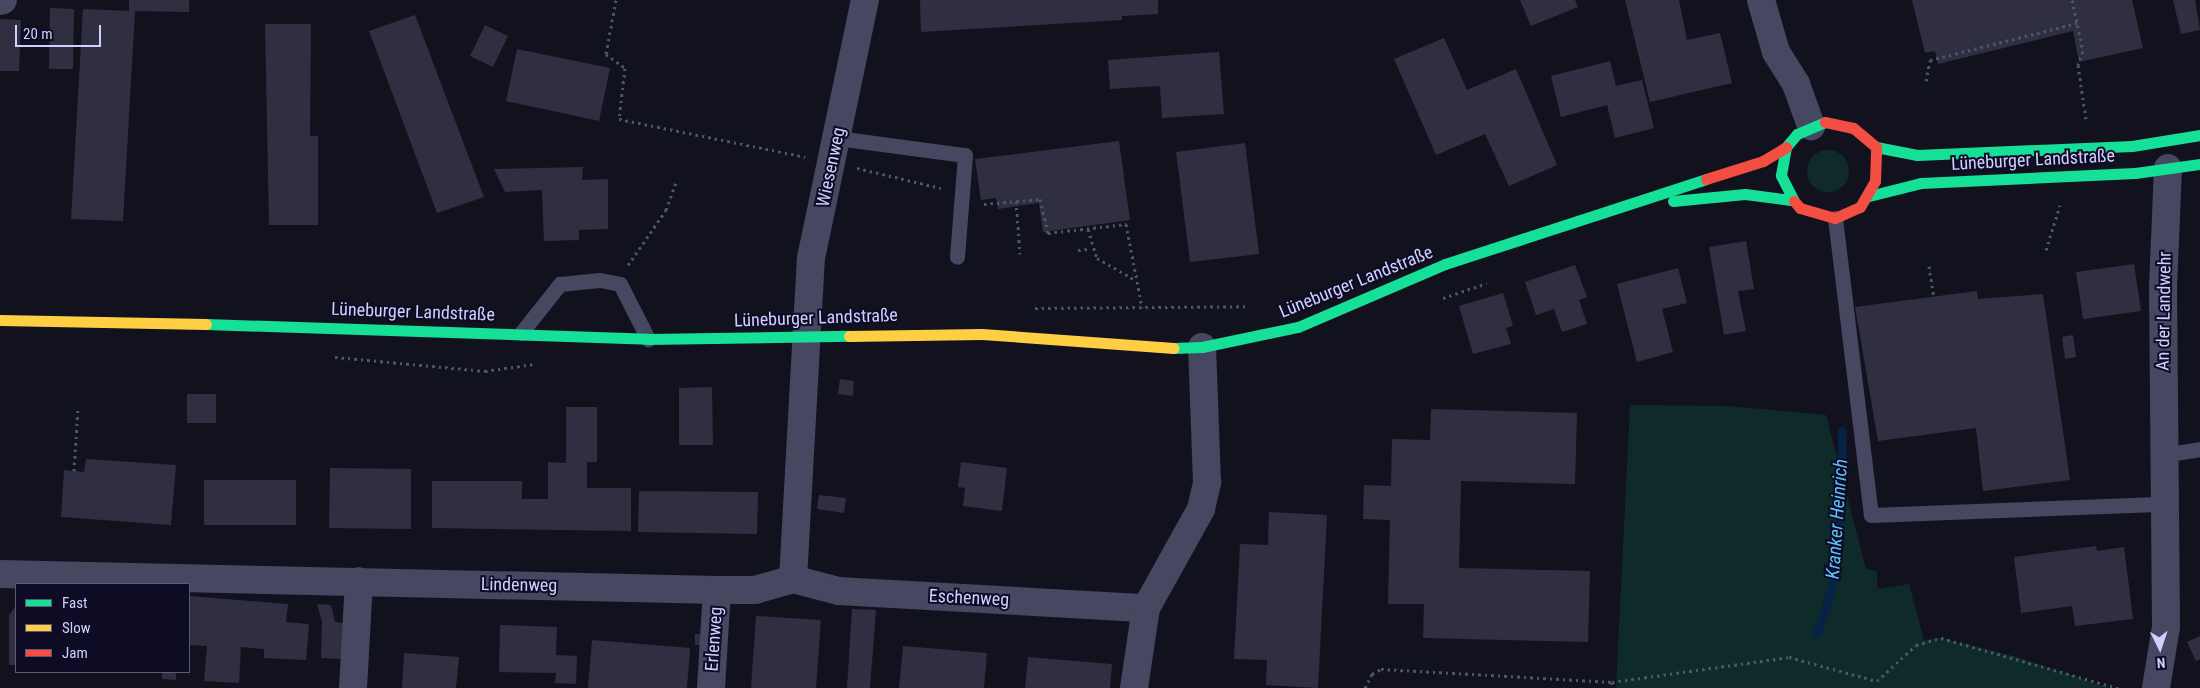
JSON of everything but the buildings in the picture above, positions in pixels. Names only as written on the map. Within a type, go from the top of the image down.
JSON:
[{"type":"main road","points":[[1840,123],[1876,147],[1876,181],[1869,196],[1860,207],[1835,218],[1811,214],[1792,200],[1781,175],[1786,147],[1811,126],[1840,123]]},
{"type":"main road","name":"Lüneburger Landstraße","points":[[1876,147],[1926,154],[2132,146],[2200,135]]},
{"type":"main road","name":"Lüneburger Landstraße","points":[[0,320],[521,332],[648,338],[982,334],[1160,349],[1202,347],[1298,327],[1445,264],[1610,212],[1762,161],[1786,147]]},
{"type":"main road","name":"Lüneburger Landstraße","points":[[1869,196],[1921,183],[2168,168],[2200,164]]},
{"type":"main road","name":"Lüneburger Landstraße","points":[[1610,212],[1746,194],[1792,200]]},
{"type":"street","name":"Wiesenweg","points":[[805,335],[811,258],[866,0]]},
{"type":"street","points":[[1761,0],[1776,52],[1796,84],[1811,126]]},
{"type":"street","name":"An der Landwehr","points":[[2156,688],[2166,627],[2162,455],[2168,168]]},
{"type":"street","points":[[793,579],[805,335]]},
{"type":"street","points":[[1134,688],[1146,608],[1201,509],[1207,482],[1202,347]]},
{"type":"street","name":"Lindenweg","points":[[0,574],[718,590],[755,590],[793,579]]},
{"type":"street","name":"Eschenweg","points":[[793,579],[838,591],[1146,608]]},
{"type":"street","points":[[353,688],[359,581]]},
{"type":"street","name":"Erlenweg","points":[[711,688],[718,590]]},
{"type":"lane","points":[[835,150],[965,155],[957,257]]},
{"type":"lane","points":[[1835,218],[1871,516],[2164,504]]},
{"type":"lane","points":[[521,332],[560,284],[600,280],[620,284],[648,338]]},
{"type":"lane","points":[[2162,455],[2200,449]]},
{"type":"path","points":[[616,0],[606,54],[625,68],[619,120],[835,150]]},
{"type":"path","points":[[2072,0],[2077,23],[2085,115]]},
{"type":"path","points":[[1926,81],[1930,60],[2077,23]]},
{"type":"path","points":[[629,262],[648,239],[676,182]]},
{"type":"path","points":[[2046,250],[2063,197]]},
{"type":"path","points":[[1016,201],[1020,254]]},
{"type":"path","points":[[1079,230],[1126,224],[1135,280],[1142,307]]},
{"type":"path","points":[[1088,229],[1091,249],[1109,268],[1135,280]]},
{"type":"path","points":[[1078,250],[1091,249]]},
{"type":"path","points":[[1929,266],[1934,297]]},
{"type":"path","points":[[1026,307],[1260,306]]},
{"type":"path","points":[[74,471],[78,408]]},
{"type":"path","points":[[1365,688],[1372,674],[1382,669],[1612,682],[1788,657],[1877,681],[1916,645],[1941,638],[2118,688]]},
{"type":"path","points":[[1612,682],[1612,688]]},
{"type":"green space","points":[[1832,150],[1840,153],[1846,159],[1849,171],[1846,183],[1840,189],[1824,192],[1816,189],[1810,183],[1807,167],[1810,159],[1816,153]]},
{"type":"green space","points":[[1630,405],[1728,406],[1826,415],[1866,569],[1877,572],[1877,589],[1909,584],[1924,640],[1941,638],[2017,657],[2109,688],[1616,688]]},
{"type":"waterway","name":"Kranker Heinrich","points":[[1817,634],[1833,584],[1840,532],[1842,431]]},
{"type":"traffic: fast","points":[[1794,201],[1781,175],[1786,147],[1797,134],[1825,122]]},
{"type":"traffic: fast","points":[[1876,147],[1917,155],[2132,146],[2200,135]]},
{"type":"traffic: fast","points":[[1869,196],[1921,183],[2135,173],[2200,164]]},
{"type":"traffic: fast","points":[[1173,348],[1202,347],[1298,327],[1445,264],[1706,179]]},
{"type":"traffic: fast","points":[[1673,201],[1745,194],[1791,200]]},
{"type":"traffic: fast","points":[[206,324],[648,339],[849,336]]},
{"type":"traffic: slow","points":[[0,320],[206,324]]},
{"type":"traffic: slow","points":[[849,336],[982,334],[1173,348]]},
{"type":"traffic: jam","points":[[1794,201],[1800,208],[1835,218],[1860,207],[1875,181],[1876,147],[1853,128],[1825,122]]},
{"type":"traffic: jam","points":[[1706,179],[1763,161],[1786,147]]}]
